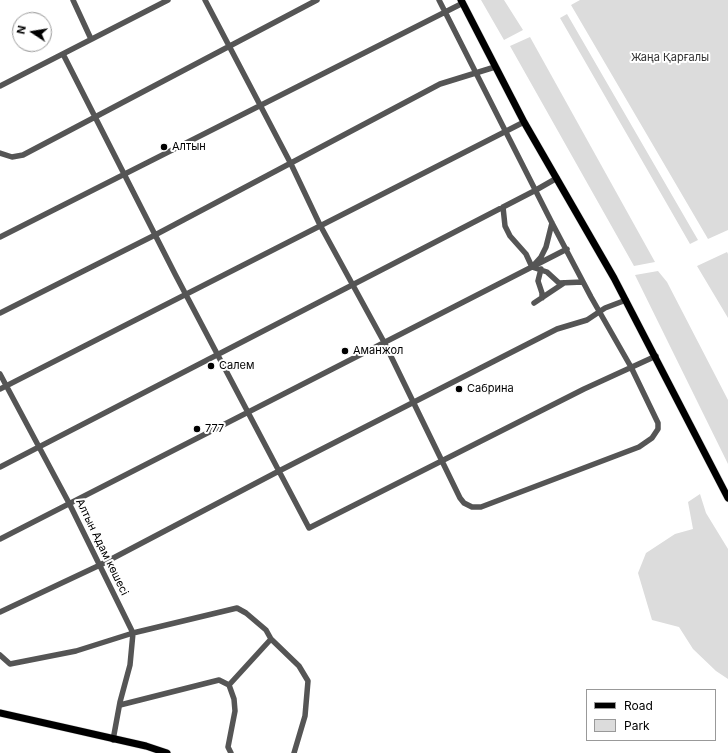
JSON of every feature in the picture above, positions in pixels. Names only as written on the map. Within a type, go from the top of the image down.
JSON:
[{"type":"main road","points":[[462,2],[524,122],[626,300],[728,498]]},
{"type":"main road","points":[[0,713],[167,753]]},
{"type":"street","points":[[73,0],[92,39]]},
{"type":"street","points":[[0,86],[168,0]]},
{"type":"street","points":[[205,0],[228,47],[291,164],[320,224],[384,342],[441,461],[464,503],[472,507],[482,507],[639,447],[652,438],[658,430],[658,423],[631,367],[552,223],[439,0]]},
{"type":"street","points":[[0,152],[12,158],[23,155],[317,0]]},
{"type":"street","points":[[0,237],[125,175],[260,104],[462,2]]},
{"type":"street","points":[[63,54],[185,294],[309,528],[584,389],[656,356]]},
{"type":"street","points":[[0,313],[155,235],[440,84],[495,67]]},
{"type":"street","points":[[0,389],[320,224],[524,122]]},
{"type":"street","points":[[0,466],[557,178]]},
{"type":"street","points":[[503,207],[505,226],[510,236],[526,254],[532,267]]},
{"type":"street","points":[[532,267],[541,257],[546,247],[552,223]]},
{"type":"street","points":[[0,539],[567,249]]},
{"type":"street","points":[[532,267],[541,269],[558,282],[564,284],[584,282]]},
{"type":"street","points":[[541,269],[538,281],[542,298]]},
{"type":"street","points":[[534,303],[564,284]]},
{"type":"street","points":[[0,612],[100,565],[279,471],[557,329],[587,320],[626,300]]},
{"type":"street","name":"Алтын Адам көшесі","points":[[0,374],[69,503],[133,633]]},
{"type":"street","points":[[0,655],[10,664],[76,651],[133,633],[237,608],[246,613],[266,630],[271,639],[299,666],[308,681],[304,716],[294,753]]},
{"type":"street","points":[[113,740],[130,665],[133,633]]},
{"type":"street","points":[[229,685],[271,639]]},
{"type":"street","points":[[120,705],[219,680],[229,685],[234,699],[235,711],[228,747],[231,753]]},
{"type":"green space","points":[[481,0],[504,0],[523,30],[504,40]]},
{"type":"green space","name":"Жаңа Қарғалы","points":[[580,0],[728,0],[728,230],[708,239],[571,5]]},
{"type":"green space","points":[[567,14],[698,240],[690,244],[560,18]]},
{"type":"green space","points":[[530,37],[655,262],[634,266],[510,46]]},
{"type":"green space","points":[[727,252],[728,254],[728,318],[697,266]]},
{"type":"green space","points":[[658,271],[667,282],[728,400],[728,464],[635,275]]},
{"type":"green space","points":[[700,494],[706,513],[728,549],[728,679],[716,671],[693,649],[679,627],[652,620],[638,573],[646,553],[675,534],[693,529],[688,502]]},
{"type":"place","name":"Алтын","points":[[164,147]]},
{"type":"place","name":"Аманжол","points":[[345,351]]},
{"type":"place","name":"Салем","points":[[211,366]]},
{"type":"place","name":"Сабрина","points":[[459,389]]},
{"type":"place","name":"777","points":[[197,429]]}]
